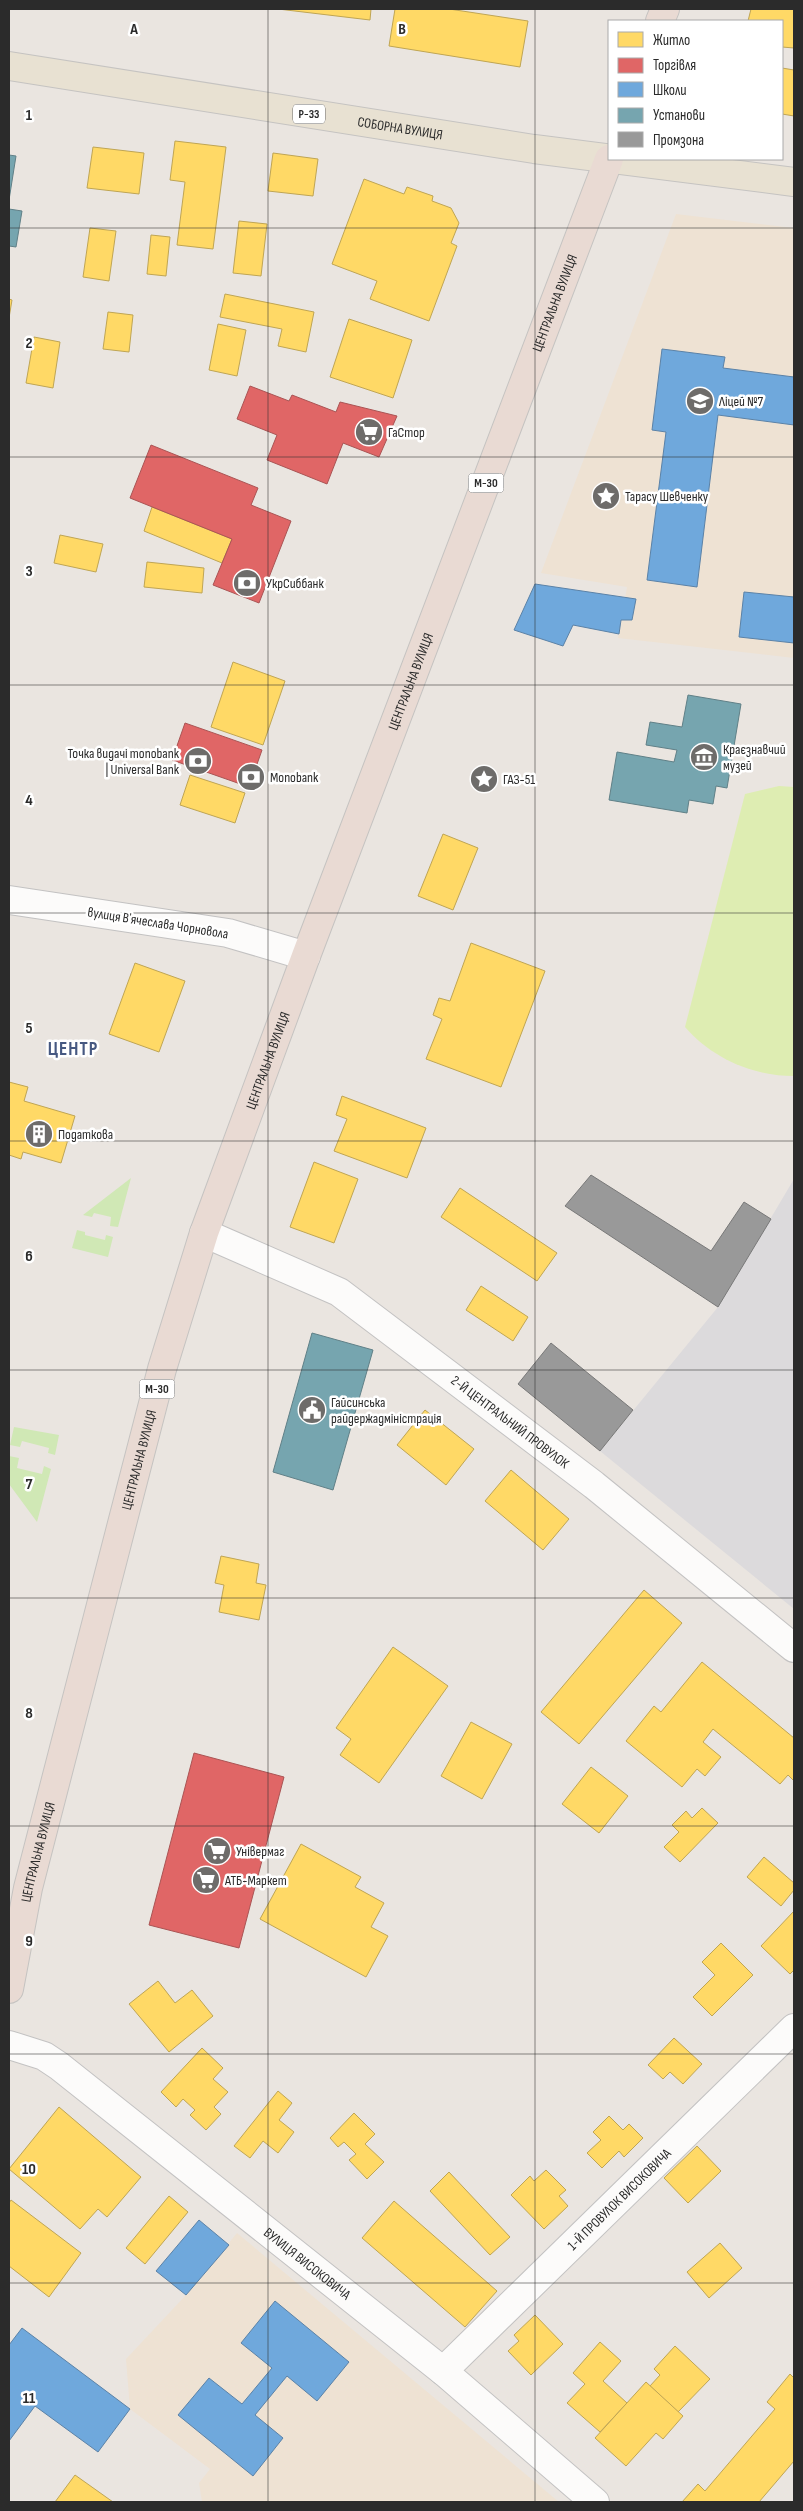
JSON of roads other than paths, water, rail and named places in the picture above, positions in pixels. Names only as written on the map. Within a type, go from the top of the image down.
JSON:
[{"type":"highway","name":"ЦЕНТРАЛЬНА ВУЛИЦЯ","points":[[9,1989],[15,1926],[28,1888],[162,1369],[204,1233],[306,956],[609,160]]},
{"type":"main road","name":"СОБОРНА ВУЛИЦЯ","points":[[9,66],[608,159]]},
{"type":"main road","name":"СОБОРНА ВУЛИЦЯ","points":[[617,160],[794,182]]},
{"type":"street","name":"вулиця Вʼячеслава Чорновола","points":[[9,900],[228,932],[306,956]]},
{"type":"street","name":"2-Й ЦЕНТРАЛЬНИЙ ПРОВУЛОК","points":[[204,1233],[339,1292],[594,1485],[794,1648]]},
{"type":"street","name":"1-Й ПРОВУЛОК ВИСОКОВИЧА","points":[[443,2371],[794,2028]]},
{"type":"street","name":"ВУЛИЦЯ ВИСОКОВИЧА","points":[[9,2045],[44,2056],[59,2066],[443,2371],[595,2502]]},
{"type":"place","name":"Ліцей №7","points":[[700,401]]},
{"type":"place","name":"ГаСтор","points":[[369,432]]},
{"type":"place","name":"Тарасу Шевченку","points":[[606,496]]},
{"type":"place","name":"УкрСиббанк","points":[[247,583]]},
{"type":"place","name":"Краєзнавчий музей","points":[[704,757]]},
{"type":"place","name":"Точка видачі monobank | Universal Bank","points":[[198,761]]},
{"type":"place","name":"Monobank","points":[[251,777]]},
{"type":"place","name":"ГАЗ-51","points":[[484,779]]},
{"type":"place","name":"Податкова","points":[[39,1134]]},
{"type":"place","name":"Гайсинська райдержадміністрація","points":[[312,1410]]},
{"type":"place","name":"Універмаг","points":[[217,1851]]},
{"type":"place","name":"АТБ-Маркет","points":[[206,1880]]},
{"type":"district","name":"ЦЕНТР","points":[[73,1049]]}]
